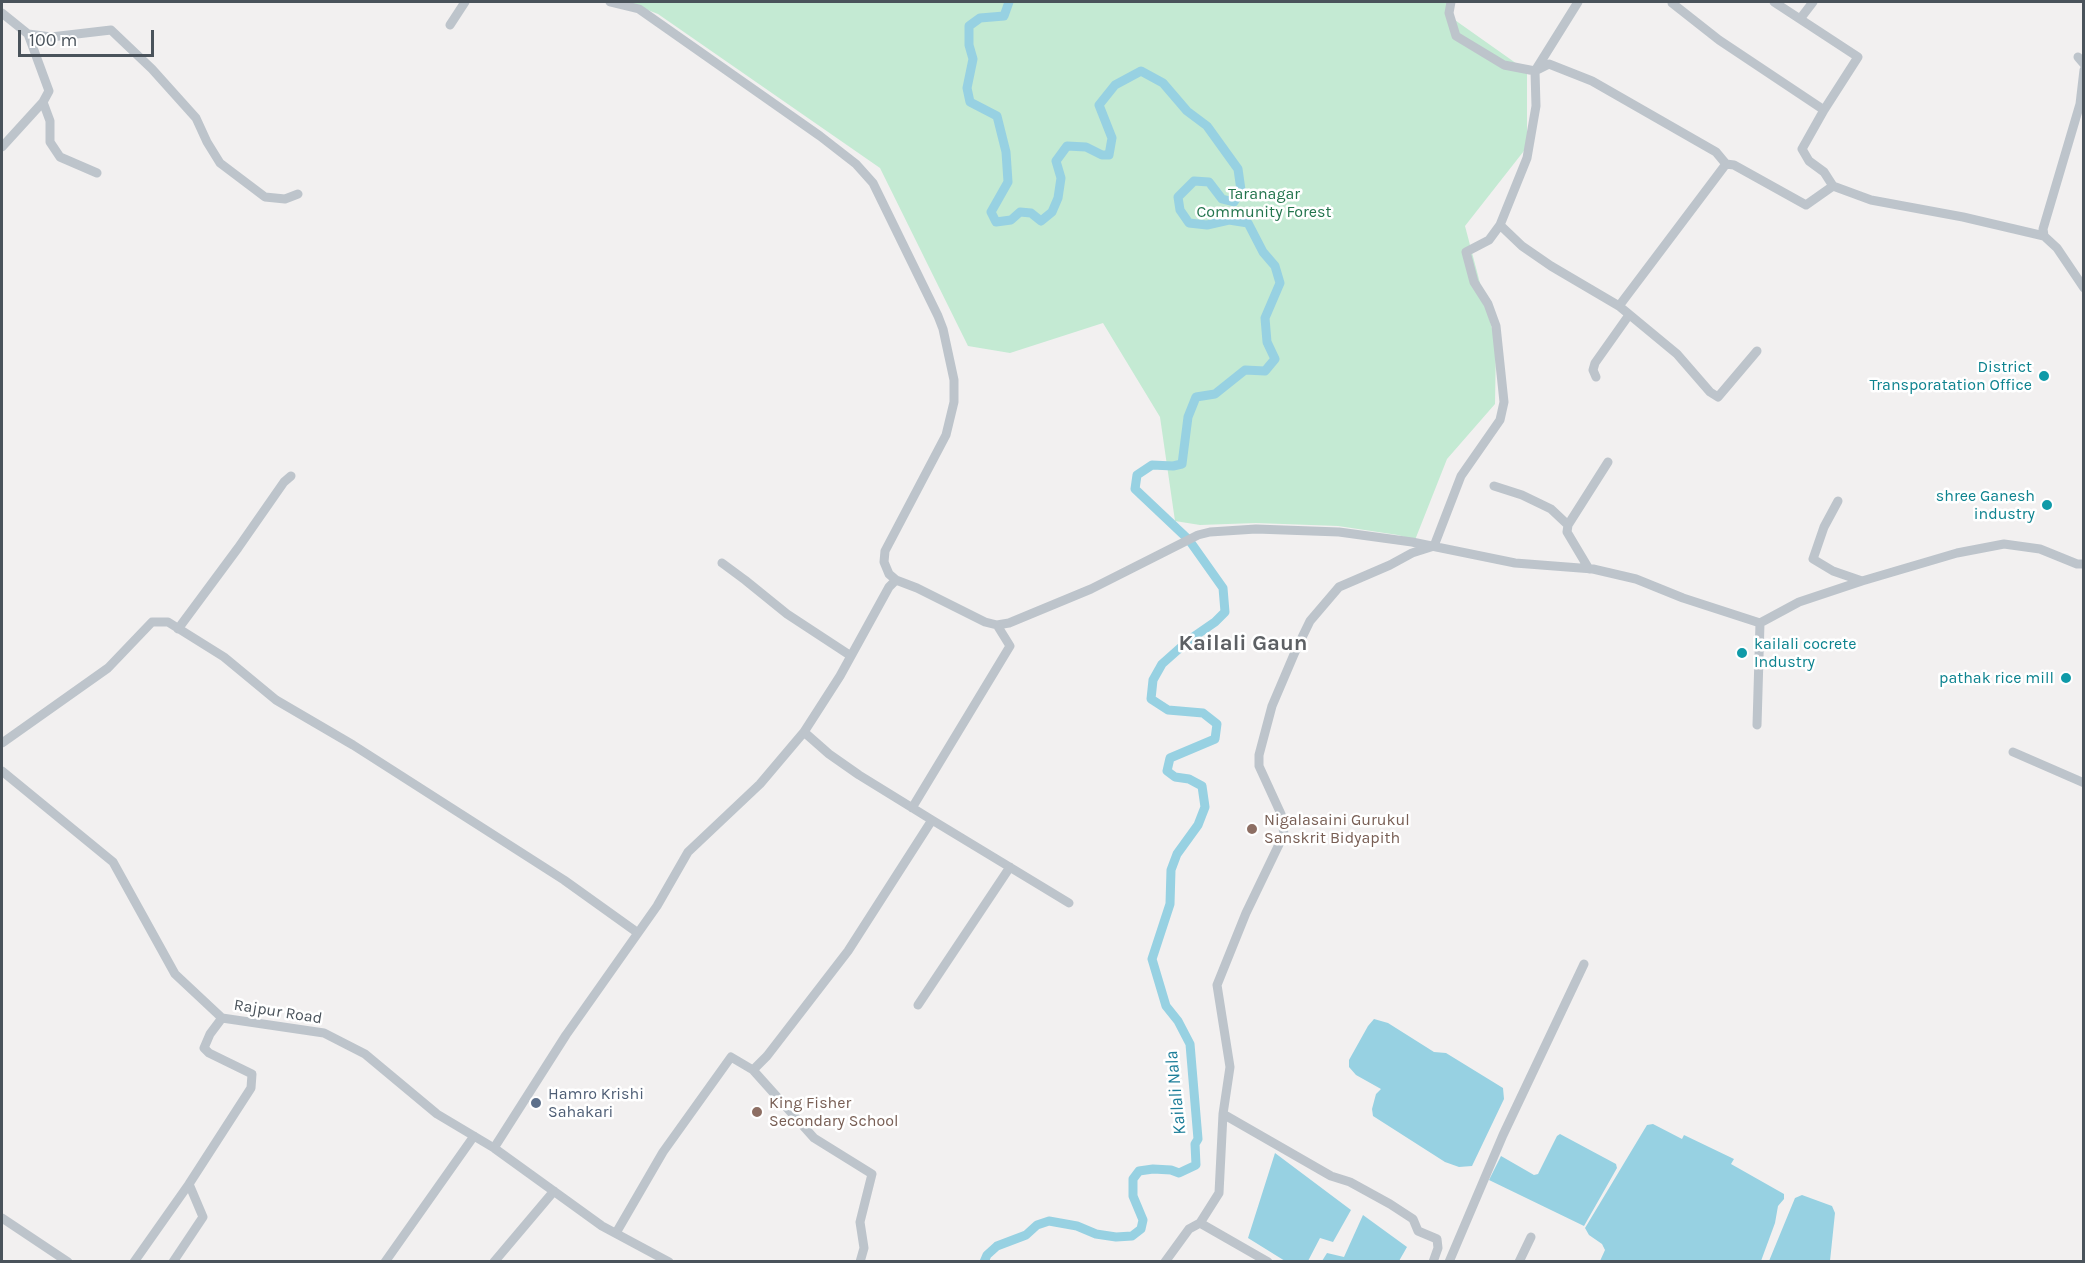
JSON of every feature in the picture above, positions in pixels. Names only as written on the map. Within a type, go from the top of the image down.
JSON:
[{"type":"street","points":[[450,25],[465,2]]},
{"type":"street","points":[[610,2],[639,9],[820,136],[856,164],[873,183],[900,243],[938,316],[954,380],[954,402],[946,435],[885,551],[884,562],[889,574],[896,580],[918,588],[985,622],[996,625],[1009,623],[1091,589],[1198,535],[1256,529],[1339,531],[1434,546],[1515,563],[1589,569],[1636,579],[1704,606],[1760,623],[1799,602],[1862,581],[1957,553],[2004,544],[2040,549],[2077,564],[2084,564]]},
{"type":"street","points":[[1451,2],[1449,13],[1456,36],[1504,65],[1536,71],[1549,64],[1569,70],[1716,152],[1726,164],[1734,165],[1806,204],[1833,186]]},
{"type":"street","points":[[1434,546],[1461,476],[1500,420],[1504,402],[1496,326],[1488,304],[1474,282],[1466,252],[1489,240],[1500,225],[1527,158],[1536,106],[1536,71],[1578,2]]},
{"type":"street","points":[[1774,2],[1858,57],[1802,149],[1809,161],[1824,172],[1833,186],[1871,200],[1963,217],[2044,236],[2057,248],[2084,288]]},
{"type":"street","points":[[1800,19],[1813,2]]},
{"type":"street","points":[[1672,3],[1719,40],[1824,110]]},
{"type":"street","points":[[2,13],[28,34],[48,85],[47,97],[2,147]]},
{"type":"street","points":[[28,34],[51,37],[111,30],[152,69],[196,118],[220,163],[265,197],[285,199],[298,194]]},
{"type":"street","points":[[2044,236],[2043,229],[2080,104],[2084,70]]},
{"type":"street","points":[[43,102],[50,121],[50,142],[60,157],[97,173]]},
{"type":"street","points":[[1619,306],[1726,164]]},
{"type":"street","points":[[1500,225],[1522,246],[1551,266],[1619,306],[1677,354],[1710,392],[1718,397],[1757,351]]},
{"type":"street","points":[[1596,377],[1593,370],[1595,363],[1629,315]]},
{"type":"street","points":[[1589,569],[1567,532],[1568,525],[1608,462]]},
{"type":"street","points":[[178,629],[284,482],[291,476]]},
{"type":"street","points":[[1494,486],[1522,495],[1551,509],[1568,525]]},
{"type":"street","points":[[1838,501],[1824,527],[1813,559],[1833,571],[1862,581]]},
{"type":"street","points":[[1165,1262],[1189,1228],[1200,1223],[1219,1193],[1223,1114],[1230,1067],[1217,985],[1246,913],[1284,834],[1281,814],[1259,766],[1259,755],[1272,706],[1310,621],[1339,587],[1412,553],[1434,546]]},
{"type":"street","points":[[722,563],[787,614],[851,656]]},
{"type":"street","points":[[494,1148],[566,1035],[657,906],[688,852],[760,784],[804,732],[851,656],[890,586],[896,580]]},
{"type":"street","points":[[2,743],[108,668],[152,621],[168,622],[224,657],[276,700],[353,745],[564,880],[638,933]]},
{"type":"street","points":[[1756,725],[1760,623]]},
{"type":"street","points":[[912,808],[1010,646],[996,625]]},
{"type":"street","points":[[804,732],[859,776],[1069,903]]},
{"type":"street","points":[[2013,752],[2084,783]]},
{"type":"street","name":"Rajpur Road","points":[[2,771],[113,862],[175,974],[222,1018],[324,1033],[364,1054],[437,1114],[494,1148],[603,1226],[669,1262]]},
{"type":"street","points":[[753,1070],[767,1056],[848,951],[932,820]]},
{"type":"street","points":[[918,1005],[1010,867]]},
{"type":"street","points":[[1449,1262],[1503,1135],[1584,964]]},
{"type":"street","points":[[134,1262],[189,1184],[251,1088],[252,1074],[209,1053],[204,1048],[210,1034],[222,1018]]},
{"type":"street","points":[[616,1233],[663,1152],[731,1057],[753,1070],[814,1138],[873,1174],[860,1222],[864,1248],[860,1262]]},
{"type":"street","points":[[1223,1114],[1331,1176],[1350,1182],[1390,1204],[1413,1220],[1418,1231],[1437,1239],[1438,1248],[1433,1262]]},
{"type":"street","points":[[385,1262],[474,1136]]},
{"type":"street","points":[[173,1262],[203,1217],[189,1184]]},
{"type":"street","points":[[494,1262],[554,1191]]},
{"type":"street","points":[[2,1218],[68,1262]]},
{"type":"street","points":[[1200,1223],[1268,1262]]},
{"type":"street","points":[[1519,1262],[1531,1237]]},
{"type":"green space","name":"Taranagar Community Forest","points":[[627,2],[1453,2],[1452,18],[1527,71],[1527,147],[1465,226],[1496,344],[1495,404],[1447,459],[1415,540],[1398,535],[1338,526],[1256,523],[1200,525],[1175,521],[1160,417],[1103,323],[1010,353],[968,346],[880,168],[658,14]]},
{"type":"water","points":[[1374,1019],[1388,1023],[1434,1052],[1446,1053],[1503,1088],[1504,1099],[1472,1166],[1459,1167],[1445,1162],[1373,1116],[1372,1109],[1376,1094],[1381,1089],[1356,1075],[1349,1067],[1349,1060]]},
{"type":"water","points":[[1653,1124],[1682,1139],[1684,1135],[1734,1159],[1731,1164],[1784,1194],[1761,1261],[1600,1261],[1605,1250],[1602,1244],[1589,1235],[1585,1228],[1647,1125]]},
{"type":"water","points":[[1560,1134],[1616,1164],[1617,1168],[1584,1226],[1489,1180],[1501,1156],[1534,1175],[1538,1174]]},
{"type":"water","points":[[1275,1153],[1351,1210],[1333,1242],[1320,1238],[1308,1261],[1285,1261],[1248,1238]]},
{"type":"water","points":[[1802,1195],[1832,1206],[1835,1213],[1830,1261],[1769,1261],[1795,1198]]},
{"type":"water","points":[[1363,1215],[1407,1247],[1399,1261],[1322,1261],[1327,1253],[1344,1257]]},
{"type":"waterway","name":"Kailali Nala","points":[[984,1262],[987,1255],[997,1246],[1026,1235],[1037,1225],[1049,1221],[1077,1226],[1096,1234],[1116,1237],[1132,1236],[1141,1229],[1143,1220],[1133,1196],[1133,1179],[1139,1171],[1153,1169],[1179,1173],[1196,1165],[1195,1144],[1198,1139],[1190,1044],[1178,1021],[1166,1006],[1152,959],[1170,904],[1171,870],[1177,854],[1198,825],[1205,807],[1202,786],[1189,779],[1175,777],[1167,771],[1170,758],[1215,739],[1217,724],[1203,713],[1168,710],[1151,699],[1153,680],[1162,664],[1225,612],[1223,588],[1189,540],[1135,489],[1137,475],[1152,465],[1182,464],[1188,417],[1196,397],[1215,394],[1245,370],[1265,371],[1275,359],[1267,342],[1265,318],[1280,283],[1275,266],[1263,252],[1248,223],[1229,220],[1207,225],[1189,223],[1180,210],[1178,197],[1194,181],[1209,182],[1222,199],[1234,202],[1241,190],[1238,169],[1207,126],[1187,111],[1163,83],[1141,71],[1115,85],[1099,105],[1112,138],[1109,155],[1102,155],[1086,147],[1067,146],[1056,161],[1061,178],[1058,198],[1052,212],[1041,221],[1031,213],[1020,212],[1011,220],[996,222],[991,212],[1008,182],[1006,152],[997,116],[970,102],[967,88],[973,59],[969,45],[969,26],[980,18],[1004,16],[1009,2]]},
{"type":"place","name":"District Transporatation Office","points":[[2044,376]]},
{"type":"place","name":"shree Ganesh industry","points":[[2047,505]]},
{"type":"place","name":"kailali cocrete Industry","points":[[1742,653]]},
{"type":"place","name":"pathak rice mill","points":[[2066,678]]},
{"type":"place","name":"Nigalasaini Gurukul Sanskrit Bidyapith","points":[[1252,829]]},
{"type":"place","name":"Hamro Krishi Sahakari","points":[[536,1103]]},
{"type":"place","name":"King Fisher Secondary School","points":[[757,1112]]},
{"type":"district","name":"Kailali Gaun","points":[[1243,644]]}]
